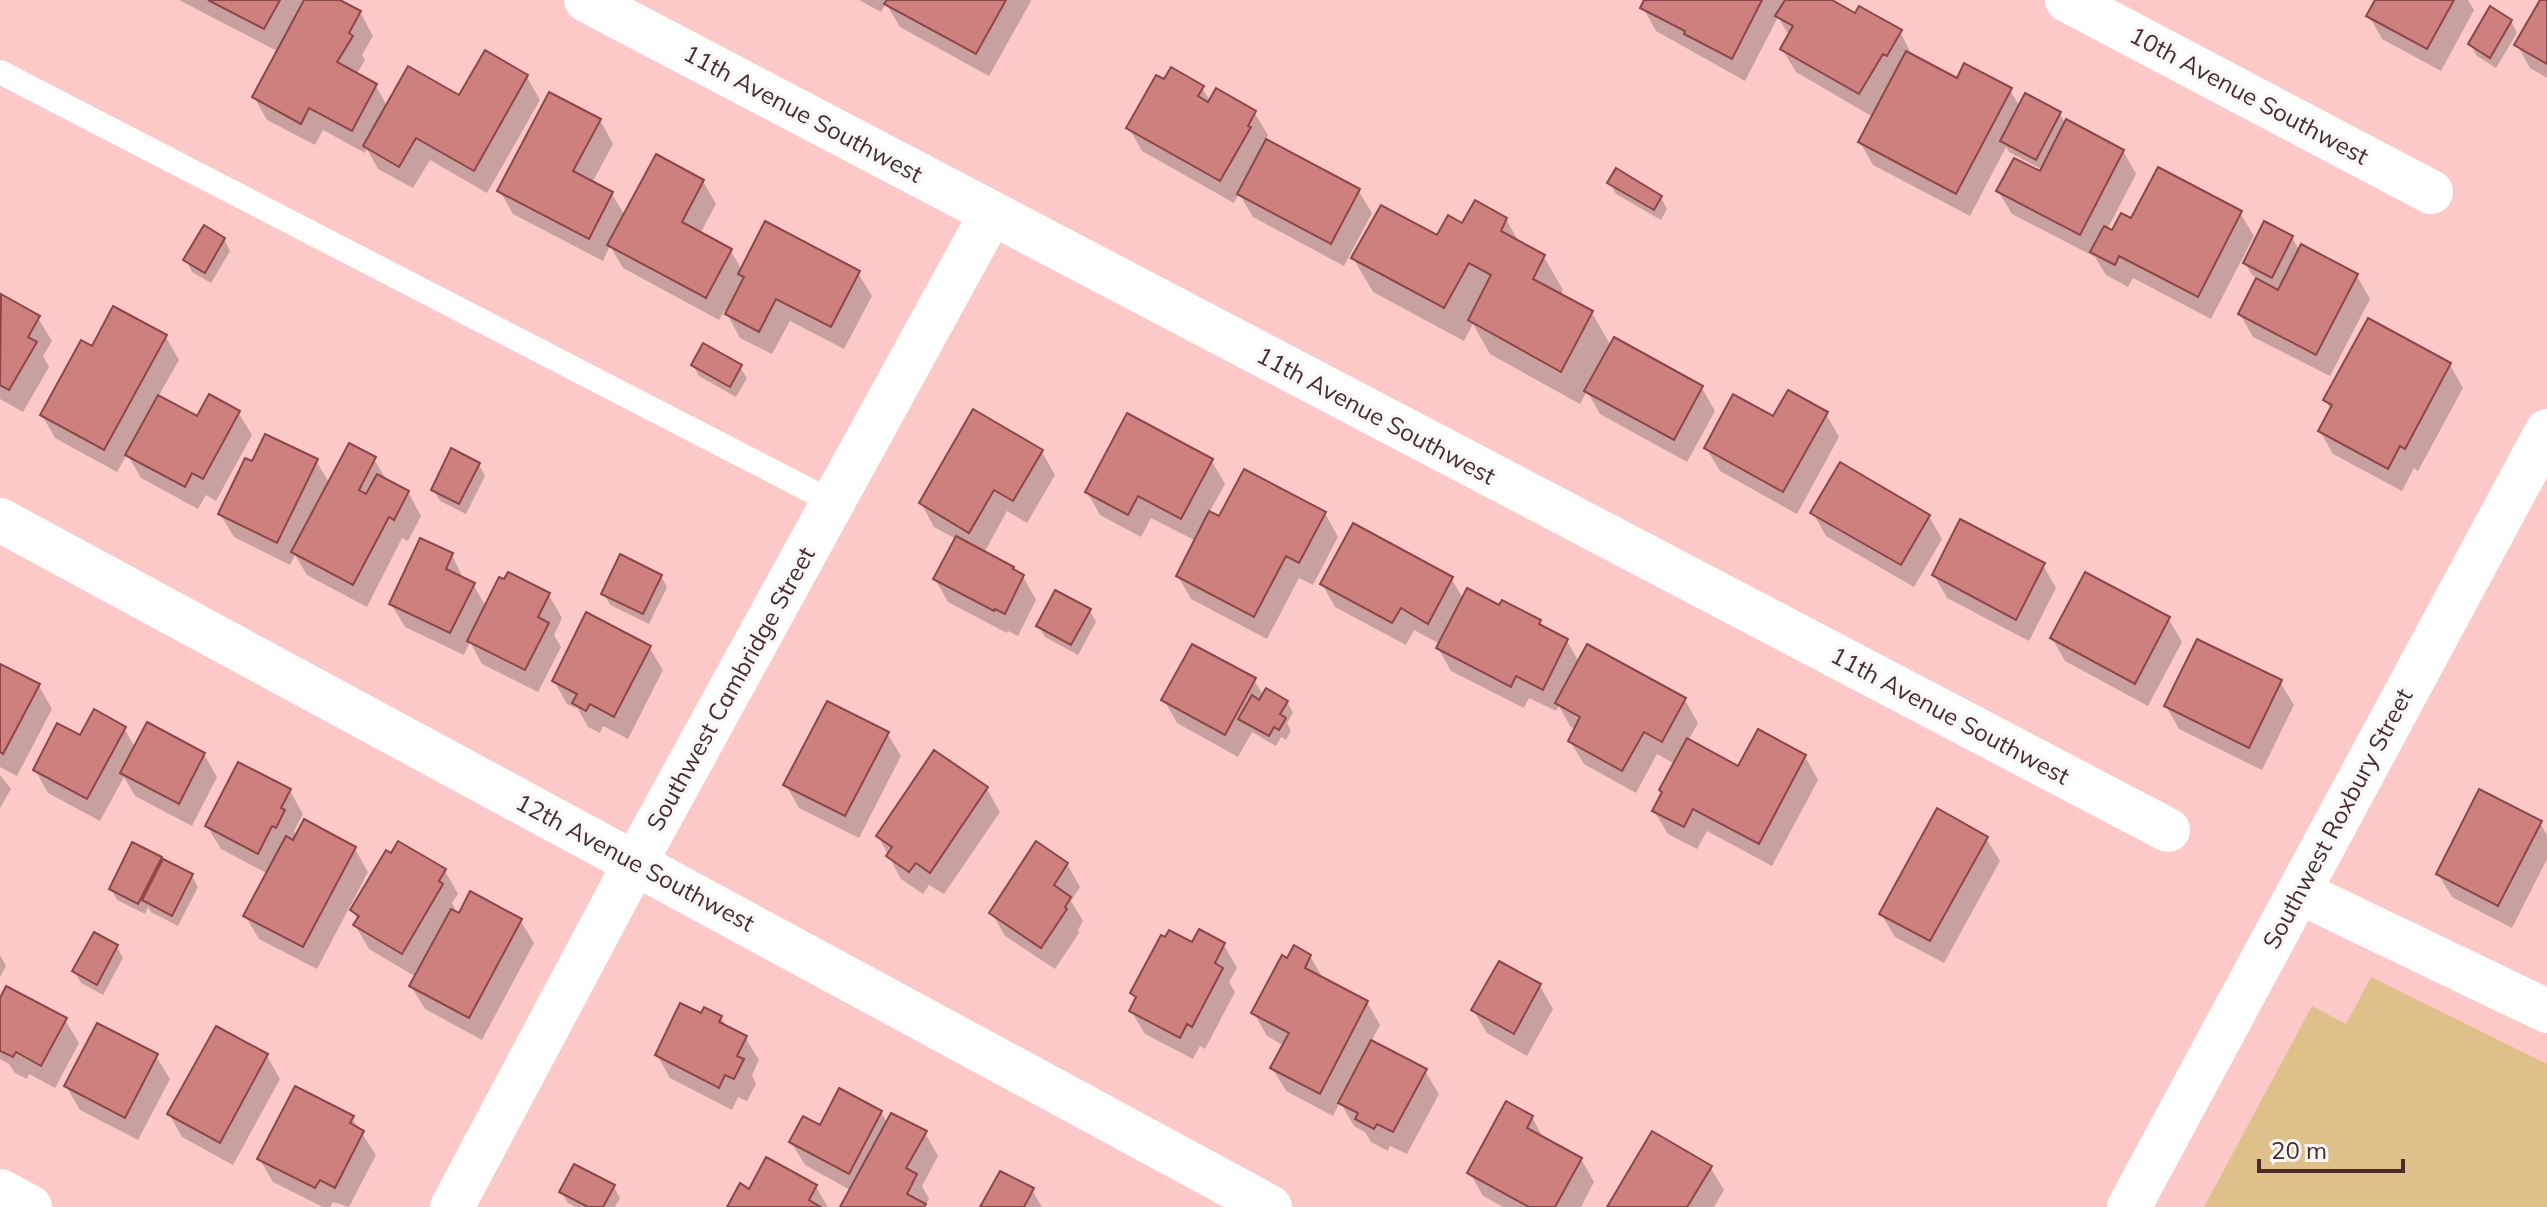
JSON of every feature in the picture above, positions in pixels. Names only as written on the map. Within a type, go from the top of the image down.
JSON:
[{"type":"street","name":"11th Avenue Southwest","points":[[586,0],[2168,830]]},
{"type":"street","name":"10th Avenue Southwest","points":[[2067,0],[2431,192]]},
{"type":"street","name":"Southwest Cambridge Street","points":[[452,1207],[635,863],[991,214]]},
{"type":"street","name":"Southwest Roxbury Street","points":[[2129,1207],[2547,431]]},
{"type":"street","name":"12th Avenue Southwest","points":[[0,520],[1270,1207]]},
{"type":"street","points":[[2299,892],[2547,1011]]},
{"type":"street","points":[[0,1191],[30,1207]]},
{"type":"lane","points":[[0,72],[834,503]]},
{"type":"shaded area","points":[[2371,977],[2547,1064],[2547,1207],[2204,1207],[2312,1006],[2346,1024]]},
{"type":"building","points":[[208,0],[280,0],[264,29]]},
{"type":"building","points":[[304,0],[340,0],[361,11],[349,33],[353,36],[337,62],[377,84],[352,131],[309,108],[301,124],[252,97]]},
{"type":"building","points":[[887,0],[1006,0],[976,54],[884,4]]},
{"type":"building","points":[[1644,0],[1762,0],[1732,59],[1640,8]]},
{"type":"building","points":[[1785,0],[1832,0],[1855,13],[1859,6],[1902,30],[1859,94],[1780,49],[1793,26],[1775,16]]},
{"type":"building","points":[[2375,0],[2454,0],[2427,49],[2366,16]]},
{"type":"building","points":[[2540,0],[2547,0],[2547,64],[2514,45]]},
{"type":"building","points":[[2490,6],[2512,20],[2490,58],[2468,44]]},
{"type":"building","points":[[485,50],[528,75],[474,171],[416,138],[399,167],[363,146],[408,66],[459,95]]},
{"type":"building","points":[[1906,51],[1957,78],[1964,63],[2012,88],[1956,194],[1858,142]]},
{"type":"building","points":[[1171,67],[1204,86],[1198,96],[1208,102],[1216,88],[1256,111],[1248,126],[1251,127],[1220,181],[1126,128],[1156,75],[1164,79]]},
{"type":"building","points":[[549,92],[601,119],[573,171],[613,192],[589,239],[497,191]]},
{"type":"building","points":[[2025,93],[2061,112],[2036,160],[2000,141]]},
{"type":"building","points":[[2066,119],[2124,150],[2080,235],[1996,191],[2014,158],[2040,171]]},
{"type":"building","points":[[1266,139],[1360,189],[1331,244],[1237,194]]},
{"type":"building","points":[[656,154],[704,180],[682,222],[732,249],[706,298],[607,245]]},
{"type":"building","points":[[2158,167],[2242,211],[2198,297],[2119,256],[2115,265],[2090,252],[2104,226],[2112,230],[2121,213],[2131,218]]},
{"type":"building","points":[[1616,168],[1662,196],[1654,210],[1607,183]]},
{"type":"building","points":[[1475,200],[1507,218],[1501,231],[1545,255],[1533,279],[1593,311],[1561,372],[1468,320],[1491,275],[1469,263],[1444,308],[1351,258],[1381,205],[1437,235],[1448,215],[1462,223]]},
{"type":"building","points":[[765,221],[860,271],[831,327],[776,299],[759,332],[725,314],[744,277],[738,274]]},
{"type":"building","points":[[2264,221],[2293,236],[2272,278],[2243,263]]},
{"type":"building","points":[[204,225],[225,238],[205,273],[183,260]]},
{"type":"building","points":[[2301,244],[2358,274],[2316,355],[2238,314],[2256,278],[2278,290]]},
{"type":"building","points":[[1,294],[40,316],[28,337],[37,342],[9,390],[0,385]]},
{"type":"building","points":[[113,306],[167,335],[104,450],[40,415],[81,340],[92,346]]},
{"type":"building","points":[[2368,318],[2451,363],[2405,449],[2400,446],[2388,469],[2318,431],[2332,405],[2323,400]]},
{"type":"building","points":[[1614,337],[1703,386],[1674,440],[1584,391]]},
{"type":"building","points":[[703,343],[742,365],[730,387],[691,365]]},
{"type":"building","points":[[1788,390],[1828,412],[1783,492],[1704,448],[1733,394],[1773,416]]},
{"type":"building","points":[[209,394],[240,411],[203,479],[192,473],[185,487],[125,455],[158,395],[197,416]]},
{"type":"building","points":[[973,409],[1043,450],[1013,501],[994,490],[969,533],[919,503]]},
{"type":"building","points":[[1127,413],[1213,459],[1181,519],[1138,496],[1128,515],[1085,492]]},
{"type":"building","points":[[265,434],[318,459],[277,543],[218,514],[245,458],[252,461]]},
{"type":"building","points":[[349,443],[376,457],[359,490],[366,494],[377,474],[409,491],[394,520],[389,517],[353,585],[291,552]]},
{"type":"building","points":[[451,448],[480,463],[459,504],[431,490]]},
{"type":"building","points":[[1840,462],[1930,515],[1901,565],[1810,513]]},
{"type":"building","points":[[1244,469],[1326,512],[1299,563],[1286,556],[1254,617],[1176,576],[1209,511],[1219,516]]},
{"type":"building","points":[[1960,519],[2045,563],[2016,620],[1932,575]]},
{"type":"building","points":[[1353,523],[1453,577],[1428,624],[1401,608],[1392,623],[1320,584]]},
{"type":"building","points":[[956,536],[1024,575],[1005,614],[933,579]]},
{"type":"building","points":[[420,538],[453,553],[446,569],[475,583],[450,633],[389,604]]},
{"type":"building","points":[[620,554],[662,575],[643,614],[601,594]]},
{"type":"building","points":[[508,572],[550,593],[538,617],[549,623],[525,670],[467,641],[499,577],[504,579]]},
{"type":"building","points":[[2085,572],[2170,617],[2135,684],[2050,638]]},
{"type":"building","points":[[1467,588],[1499,605],[1502,600],[1541,620],[1539,624],[1568,639],[1543,690],[1516,676],[1511,687],[1436,648]]},
{"type":"building","points":[[1055,590],[1091,609],[1071,645],[1036,626]]},
{"type":"building","points":[[586,612],[651,646],[614,717],[590,704],[586,711],[572,703],[577,694],[552,681]]},
{"type":"building","points":[[2197,639],[2282,680],[2249,748],[2164,706]]},
{"type":"building","points":[[1192,644],[1256,678],[1225,735],[1161,700]]},
{"type":"building","points":[[1587,644],[1686,698],[1662,742],[1644,732],[1622,771],[1568,741],[1580,717],[1555,703]]},
{"type":"building","points":[[0,664],[40,684],[3,754],[0,752]]},
{"type":"building","points":[[1266,688],[1288,701],[1280,714],[1286,718],[1279,730],[1274,727],[1269,736],[1238,719],[1252,695],[1259,700]]},
{"type":"building","points":[[827,701],[889,732],[845,816],[783,785]]},
{"type":"building","points":[[94,709],[126,727],[87,799],[33,770],[57,723],[80,735]]},
{"type":"building","points":[[147,722],[205,753],[179,804],[120,773]]},
{"type":"building","points":[[1758,729],[1806,755],[1759,844],[1693,809],[1684,827],[1652,811],[1662,792],[1659,790],[1687,738],[1738,766]]},
{"type":"building","points":[[934,750],[988,787],[930,873],[916,863],[909,872],[886,856],[892,847],[876,836]]},
{"type":"building","points":[[238,762],[291,789],[281,808],[285,810],[276,828],[272,826],[258,854],[205,826]]},
{"type":"building","points":[[2479,789],[2542,821],[2498,906],[2436,874]]},
{"type":"building","points":[[1937,808],[1988,837],[1930,941],[1879,914]]},
{"type":"building","points":[[304,819],[356,847],[303,947],[243,916],[286,836],[293,840]]},
{"type":"building","points":[[398,841],[446,869],[439,881],[443,884],[402,954],[353,925],[359,916],[350,910],[386,850],[391,853]]},
{"type":"building","points":[[1036,841],[1068,863],[1054,885],[1071,897],[1065,907],[1067,909],[1041,948],[989,913]]},
{"type":"building","points":[[132,842],[162,857],[138,904],[109,889]]},
{"type":"building","points":[[163,859],[193,874],[172,916],[142,900]]},
{"type":"building","points":[[470,891],[522,919],[469,1018],[409,986],[451,909],[459,913]]},
{"type":"building","points":[[1199,929],[1225,943],[1215,963],[1223,968],[1192,1027],[1187,1024],[1180,1038],[1129,1011],[1136,997],[1130,993],[1161,935],[1165,937],[1169,930],[1192,942]]},
{"type":"building","points":[[94,932],[118,945],[97,985],[72,971]]},
{"type":"building","points":[[1294,945],[1311,955],[1305,968],[1368,1001],[1320,1094],[1270,1068],[1289,1033],[1251,1013],[1282,955],[1287,958]]},
{"type":"building","points":[[1499,961],[1541,984],[1514,1034],[1471,1010]]},
{"type":"building","points":[[6,986],[67,1018],[41,1066],[16,1052],[13,1057],[0,1051],[0,998]]},
{"type":"building","points":[[680,1003],[701,1013],[704,1007],[722,1016],[719,1022],[747,1036],[737,1056],[744,1059],[734,1079],[725,1075],[719,1088],[655,1055]]},
{"type":"building","points":[[97,1023],[158,1054],[125,1118],[64,1086]]},
{"type":"building","points":[[216,1026],[268,1054],[220,1143],[167,1114]]},
{"type":"building","points":[[1371,1040],[1427,1069],[1393,1132],[1377,1124],[1374,1129],[1355,1119],[1358,1113],[1338,1103]]},
{"type":"building","points":[[295,1086],[354,1116],[350,1123],[364,1131],[335,1188],[320,1180],[315,1188],[257,1159]]},
{"type":"building","points":[[839,1088],[882,1111],[849,1174],[789,1142],[803,1116],[820,1125]]},
{"type":"building","points":[[1506,1101],[1533,1116],[1527,1128],[1582,1158],[1555,1207],[1529,1207],[1467,1173]]},
{"type":"building","points":[[891,1113],[927,1131],[906,1168],[917,1174],[907,1194],[926,1204],[924,1207],[840,1207]]},
{"type":"building","points":[[1652,1131],[1712,1166],[1687,1207],[1607,1207]]},
{"type":"building","points":[[766,1157],[817,1185],[809,1200],[821,1207],[727,1207],[740,1183],[749,1189]]},
{"type":"building","points":[[574,1164],[615,1185],[603,1207],[588,1207],[559,1192]]},
{"type":"building","points":[[1000,1171],[1034,1188],[1024,1207],[980,1207]]}]
